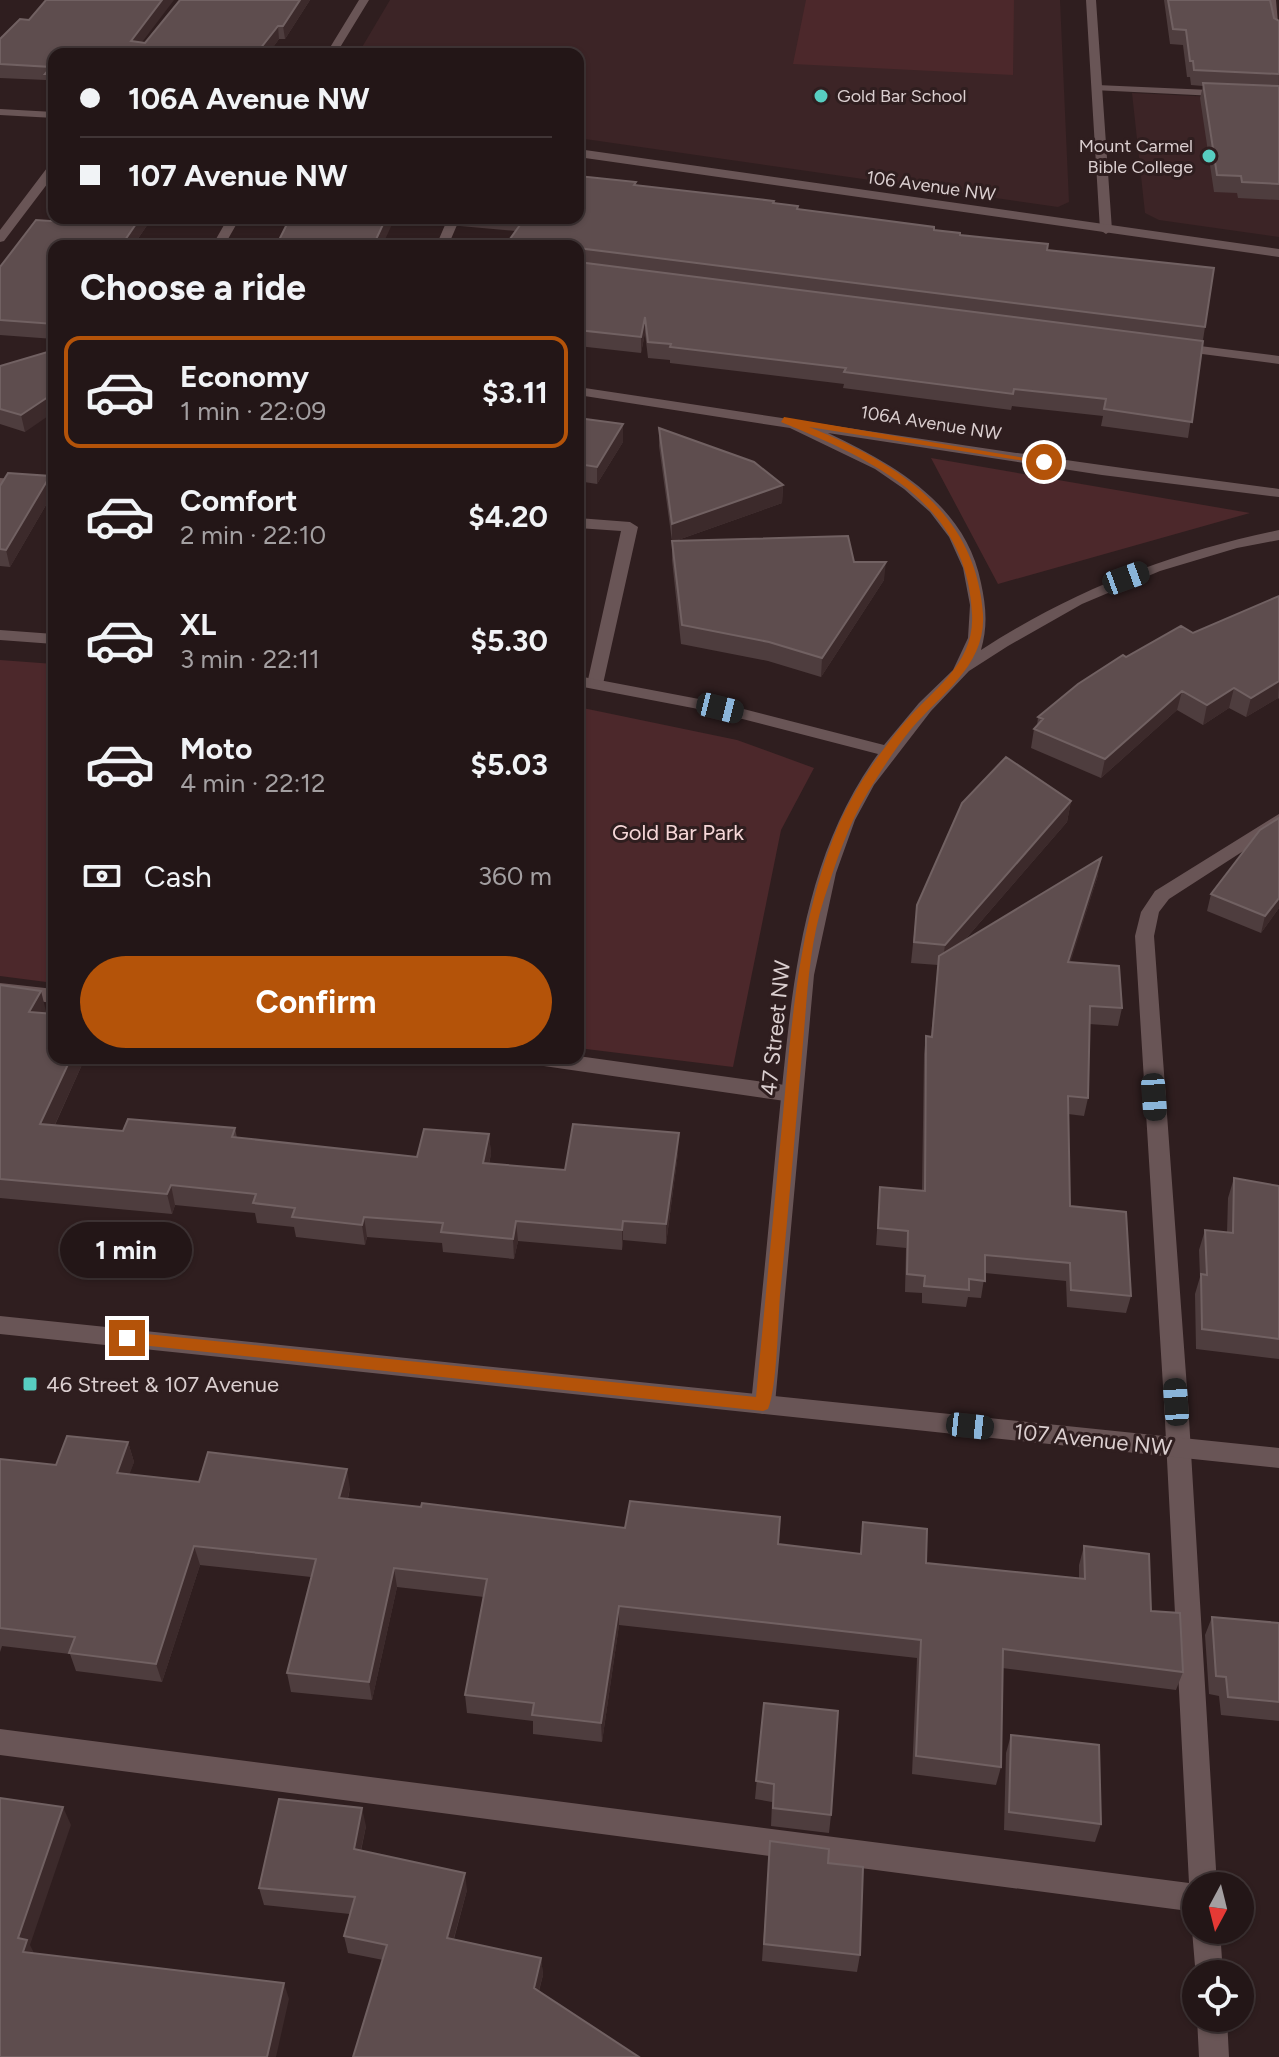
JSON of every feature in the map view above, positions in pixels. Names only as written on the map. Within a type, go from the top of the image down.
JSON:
[{"type":"street","points":[[335,48],[364,0]]},
{"type":"street","points":[[1091,0],[1106,230]]},
{"type":"street","points":[[1271,0],[1279,32]]},
{"type":"street","points":[[1097,88],[1279,96]]},
{"type":"street","points":[[0,112],[48,115]]},
{"type":"street","name":"106 Avenue NW","points":[[584,154],[1279,253]]},
{"type":"street","points":[[0,238],[48,175]]},
{"type":"street","points":[[1154,344],[1279,360]]},
{"type":"street","name":"106A Avenue NW","points":[[584,392],[1102,471],[1279,493]]},
{"type":"street","name":"47 Street NW","points":[[763,1404],[803,974],[817,902],[841,833],[888,751],[928,703],[964,668],[976,635],[978,604],[964,551],[942,517],[910,485],[874,460],[784,420]]},
{"type":"street","points":[[0,482],[48,486]]},
{"type":"street","points":[[584,523],[630,527],[586,683],[720,708],[888,751]]},
{"type":"street","points":[[964,668],[1004,640],[1086,594],[1167,563],[1279,535]]},
{"type":"street","points":[[0,635],[48,639]]},
{"type":"street","points":[[1202,1872],[1145,921],[1162,895],[1279,820]]},
{"type":"street","points":[[0,990],[48,995]]},
{"type":"street","points":[[580,1064],[792,1094]]},
{"type":"street","name":"107 Avenue NW","points":[[0,1325],[1279,1458]]},
{"type":"street","points":[[0,1742],[1182,1896]]},
{"type":"street","points":[[1213,2032],[1214,2057]]},
{"type":"shaded area","name":"Gold Bar School","points":[[390,0],[1060,0],[1069,202],[1058,207],[584,139],[584,48],[362,48]]},
{"type":"shaded area","name":"Mount Carmel Bible College","points":[[1132,93],[1279,100],[1279,237],[1159,220],[1145,213]]},
{"type":"green space","points":[[806,0],[1014,0],[1013,75],[793,64]]},
{"type":"green space","points":[[931,458],[1250,513],[998,584]]},
{"type":"green space","points":[[0,660],[48,664],[48,982],[0,976]]},
{"type":"green space","name":"Gold Bar Park","points":[[584,708],[737,740],[814,768],[781,830],[733,1067],[584,1049]]},
{"type":"building","points":[[46,0],[162,0],[131,41],[145,43],[180,0],[300,0],[283,26],[278,26],[261,48],[48,48],[48,67],[0,64],[0,39],[20,19],[29,20]]},
{"type":"building","points":[[1168,0],[1270,0],[1274,18],[1279,21],[1279,74],[1194,70],[1186,30],[1173,29]]},
{"type":"building","points":[[1203,83],[1279,86],[1279,184],[1242,182],[1241,176],[1217,175]]},
{"type":"building","points":[[584,177],[774,201],[798,206],[797,209],[934,227],[934,230],[960,235],[1048,244],[1047,250],[1214,268],[1205,327],[584,249],[584,240],[509,240],[521,224],[584,224]]},
{"type":"building","points":[[36,220],[48,221],[48,224],[136,224],[125,240],[48,240],[48,324],[0,320],[0,267]]},
{"type":"building","points":[[287,224],[383,224],[376,240],[279,240]]},
{"type":"building","points":[[584,263],[1203,341],[1192,422],[1104,409],[1106,399],[1014,389],[1013,394],[844,372],[846,368],[670,347],[671,344],[648,342],[645,317],[641,337],[584,331]]},
{"type":"building","points":[[48,352],[48,397],[21,415],[0,409],[0,366]]},
{"type":"building","points":[[584,419],[623,424],[597,467],[584,465]]},
{"type":"building","points":[[659,428],[754,462],[783,485],[672,524]]},
{"type":"building","points":[[8,473],[48,476],[6,550],[0,549],[0,486]]},
{"type":"building","points":[[848,536],[854,562],[886,562],[822,658],[769,642],[682,625],[672,541]]},
{"type":"building","points":[[1279,596],[1279,681],[1251,698],[1234,688],[1207,705],[1182,691],[1105,759],[1034,729],[1043,719],[1038,717],[1078,684],[1123,655],[1126,657],[1181,626],[1193,633]]},
{"type":"building","points":[[1006,757],[1071,801],[945,945],[914,942],[917,905],[962,803]]},
{"type":"building","points":[[1279,818],[1279,898],[1265,916],[1211,894],[1260,830]]},
{"type":"building","points":[[1101,858],[1068,962],[1119,966],[1122,1008],[1090,1006],[1088,1098],[1068,1096],[1070,1206],[1126,1212],[1131,1296],[1071,1290],[1070,1263],[985,1255],[985,1281],[969,1279],[969,1290],[924,1286],[925,1276],[907,1274],[908,1231],[878,1228],[880,1187],[925,1191],[926,1036],[932,1037],[939,956]]},
{"type":"building","points":[[0,985],[41,991],[29,1012],[48,1014],[48,1064],[68,1064],[40,1124],[123,1131],[128,1119],[235,1128],[232,1137],[417,1157],[424,1129],[489,1134],[483,1163],[565,1170],[573,1124],[679,1133],[666,1224],[623,1221],[622,1230],[516,1221],[513,1239],[441,1232],[443,1223],[364,1217],[362,1225],[292,1217],[295,1208],[253,1203],[256,1194],[171,1185],[167,1194],[0,1179]]},
{"type":"building","points":[[1234,1178],[1279,1186],[1279,1339],[1202,1329],[1201,1274],[1207,1275],[1205,1230],[1233,1233]]},
{"type":"building","points":[[67,1436],[128,1442],[117,1473],[199,1482],[208,1452],[347,1469],[339,1498],[421,1507],[422,1503],[625,1528],[630,1501],[780,1517],[778,1544],[861,1554],[863,1522],[927,1529],[926,1563],[1085,1579],[1084,1546],[1149,1554],[1151,1611],[1180,1613],[1183,1672],[1003,1649],[1001,1767],[916,1756],[921,1640],[619,1606],[601,1723],[532,1715],[534,1703],[465,1695],[487,1579],[394,1568],[369,1682],[287,1673],[316,1559],[194,1546],[156,1664],[69,1653],[75,1637],[0,1628],[0,1459],[56,1465]]},
{"type":"building","points":[[1212,1617],[1279,1623],[1279,1702],[1228,1697],[1226,1677],[1216,1676]]},
{"type":"building","points":[[764,1703],[838,1711],[831,1815],[773,1808],[774,1784],[756,1781]]},
{"type":"building","points":[[1011,1735],[1099,1745],[1101,1824],[1009,1812]]},
{"type":"building","points":[[0,1798],[63,1807],[18,1938],[27,1940],[23,1952],[284,1983],[267,2057],[0,2057]]},
{"type":"building","points":[[279,1799],[362,1808],[354,1849],[465,1873],[447,1938],[541,1958],[534,1988],[639,2057],[353,2057],[387,1945],[344,1936],[355,1897],[259,1888]]},
{"type":"building","points":[[770,1841],[829,1849],[828,1863],[863,1867],[860,1955],[764,1944]]},
{"type":"place","name":"Gold Bar School","points":[[821,96]]},
{"type":"place","name":"Mount Carmel Bible College","points":[[1209,156]]},
{"type":"place","name":"46 Street & 107 Avenue","points":[[30,1384]]},
{"type":"route","points":[[127,1338],[763,1404],[803,974],[817,902],[841,833],[862,792],[908,726],[964,668],[976,635],[978,618],[975,588],[964,551],[942,517],[928,502],[893,472],[856,449],[784,420],[1044,462]]}]
